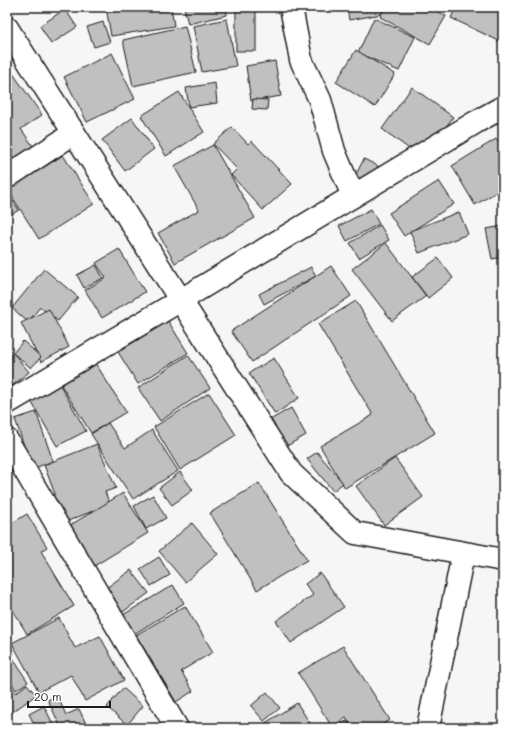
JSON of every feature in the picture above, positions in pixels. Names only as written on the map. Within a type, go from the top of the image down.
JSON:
[{"type":"street","points":[[291,7],[301,60],[320,100],[334,151],[353,196]]},
{"type":"street","points":[[7,28],[291,473],[355,533],[463,554],[503,560]]},
{"type":"street","points":[[7,403],[503,107]]},
{"type":"street","points":[[7,177],[74,133]]},
{"type":"street","points":[[7,440],[177,728]]},
{"type":"street","points":[[428,728],[463,554]]},
{"type":"building","points":[[106,7],[171,7],[174,26],[111,36]]},
{"type":"building","points":[[184,7],[226,7],[227,15],[188,24]]},
{"type":"building","points":[[347,7],[392,7],[393,12],[349,20]]},
{"type":"building","points":[[385,7],[429,7],[446,16],[430,44],[380,17]]},
{"type":"building","points":[[456,7],[503,7],[503,37],[501,42],[451,18]]},
{"type":"building","points":[[236,8],[256,8],[256,51],[236,51]]},
{"type":"building","points":[[65,9],[77,27],[51,44],[40,26]]},
{"type":"building","points":[[374,18],[415,37],[399,71],[358,53]]},
{"type":"building","points":[[227,19],[236,66],[202,72],[193,26]]},
{"type":"building","points":[[103,22],[110,42],[94,47],[87,27]]},
{"type":"building","points":[[185,26],[196,72],[133,86],[123,40]]},
{"type":"building","points":[[356,50],[395,74],[375,107],[336,82]]},
{"type":"building","points":[[112,53],[135,99],[87,122],[64,77]]},
{"type":"building","points":[[275,61],[281,96],[251,101],[246,66]]},
{"type":"building","points":[[7,65],[42,115],[21,129],[33,146],[7,164]]},
{"type":"building","points":[[215,83],[217,103],[189,107],[186,88]]},
{"type":"building","points":[[412,87],[453,117],[423,159],[382,129]]},
{"type":"building","points":[[179,92],[204,132],[166,156],[141,116]]},
{"type":"building","points":[[253,99],[268,100],[267,110],[252,109]]},
{"type":"building","points":[[132,118],[154,149],[125,171],[102,140]]},
{"type":"building","points":[[232,127],[248,144],[252,141],[292,184],[263,210],[231,175],[237,169],[213,144]]},
{"type":"building","points":[[496,139],[503,151],[503,188],[475,205],[452,166]]},
{"type":"building","points":[[213,145],[255,218],[175,263],[158,233],[199,210],[174,166]]},
{"type":"building","points":[[63,155],[94,204],[39,239],[8,190]]},
{"type":"building","points":[[364,159],[378,166],[370,183],[355,176]]},
{"type":"building","points":[[439,181],[454,204],[404,236],[389,213]]},
{"type":"building","points":[[9,195],[19,210],[7,217],[7,197]]},
{"type":"building","points":[[371,209],[379,224],[347,241],[339,226]]},
{"type":"building","points":[[459,212],[468,234],[419,253],[410,231]]},
{"type":"building","points":[[380,225],[389,240],[359,258],[350,243]]},
{"type":"building","points":[[503,226],[503,257],[492,259],[486,229]]},
{"type":"building","points":[[386,243],[426,296],[392,321],[352,269]]},
{"type":"building","points":[[119,249],[145,292],[102,318],[85,290],[106,278],[96,263]]},
{"type":"building","points":[[438,258],[453,278],[428,298],[412,277]]},
{"type":"building","points":[[96,265],[103,278],[84,288],[77,275]]},
{"type":"building","points":[[331,266],[351,296],[252,362],[231,331]]},
{"type":"building","points":[[311,267],[316,276],[264,304],[259,294]]},
{"type":"building","points":[[44,269],[78,297],[58,321],[40,307],[28,322],[12,308]]},
{"type":"building","points":[[356,301],[435,433],[345,488],[320,446],[373,415],[318,324]]},
{"type":"building","points":[[49,309],[69,347],[41,362],[21,323]]},
{"type":"building","points":[[168,321],[188,353],[138,384],[118,352]]},
{"type":"building","points":[[23,341],[41,357],[31,368],[13,353]]},
{"type":"building","points":[[7,347],[11,354],[7,357]]},
{"type":"building","points":[[13,353],[29,372],[7,390],[7,358]]},
{"type":"building","points":[[188,355],[210,388],[160,421],[138,388]]},
{"type":"building","points":[[274,358],[299,398],[275,414],[249,373]]},
{"type":"building","points":[[96,364],[126,412],[91,433],[61,385]]},
{"type":"building","points":[[60,385],[86,431],[57,446],[31,401]]},
{"type":"building","points":[[209,393],[236,435],[180,470],[154,427]]},
{"type":"building","points":[[291,408],[306,435],[285,447],[270,420]]},
{"type":"building","points":[[36,412],[53,461],[32,469],[15,419]]},
{"type":"building","points":[[108,423],[125,448],[152,430],[178,471],[133,499],[91,434]]},
{"type":"building","points":[[97,444],[116,488],[105,492],[110,504],[63,523],[52,495],[55,494],[44,465]]},
{"type":"building","points":[[317,452],[343,483],[333,491],[307,459]]},
{"type":"building","points":[[395,458],[423,497],[384,525],[356,486]]},
{"type":"building","points":[[180,472],[193,490],[172,505],[159,488]]},
{"type":"building","points":[[259,483],[307,560],[257,590],[210,513]]},
{"type":"building","points":[[123,493],[148,533],[94,566],[69,526]]},
{"type":"building","points":[[153,495],[166,518],[146,529],[134,506]]},
{"type":"building","points":[[27,514],[47,547],[41,551],[74,606],[27,634],[7,600],[7,526]]},
{"type":"building","points":[[192,523],[218,554],[185,582],[159,551]]},
{"type":"building","points":[[159,557],[170,575],[151,586],[140,569]]},
{"type":"building","points":[[131,570],[149,593],[120,614],[102,591]]},
{"type":"building","points":[[320,573],[344,607],[291,643],[276,621],[313,595],[305,584]]},
{"type":"building","points":[[173,585],[184,603],[134,634],[123,615]]},
{"type":"building","points":[[185,606],[213,652],[181,671],[193,691],[176,702],[136,635]]},
{"type":"building","points":[[59,618],[75,648],[100,636],[124,680],[85,701],[71,675],[39,692],[12,643]]},
{"type":"building","points":[[343,646],[390,720],[377,728],[353,728],[346,717],[332,727],[298,673]]},
{"type":"building","points":[[7,649],[28,682],[16,690],[7,676]]},
{"type":"building","points":[[7,681],[16,693],[27,684],[36,695],[7,716]]},
{"type":"building","points":[[123,688],[143,706],[127,725],[107,707]]},
{"type":"building","points":[[267,692],[280,708],[264,721],[251,706]]},
{"type":"building","points":[[57,695],[66,715],[79,709],[88,728],[61,728],[48,700]]},
{"type":"building","points":[[297,703],[313,728],[259,727]]},
{"type":"building","points":[[44,706],[55,728],[36,728],[29,714]]},
{"type":"building","points":[[347,721],[351,728],[336,728],[335,726]]}]
